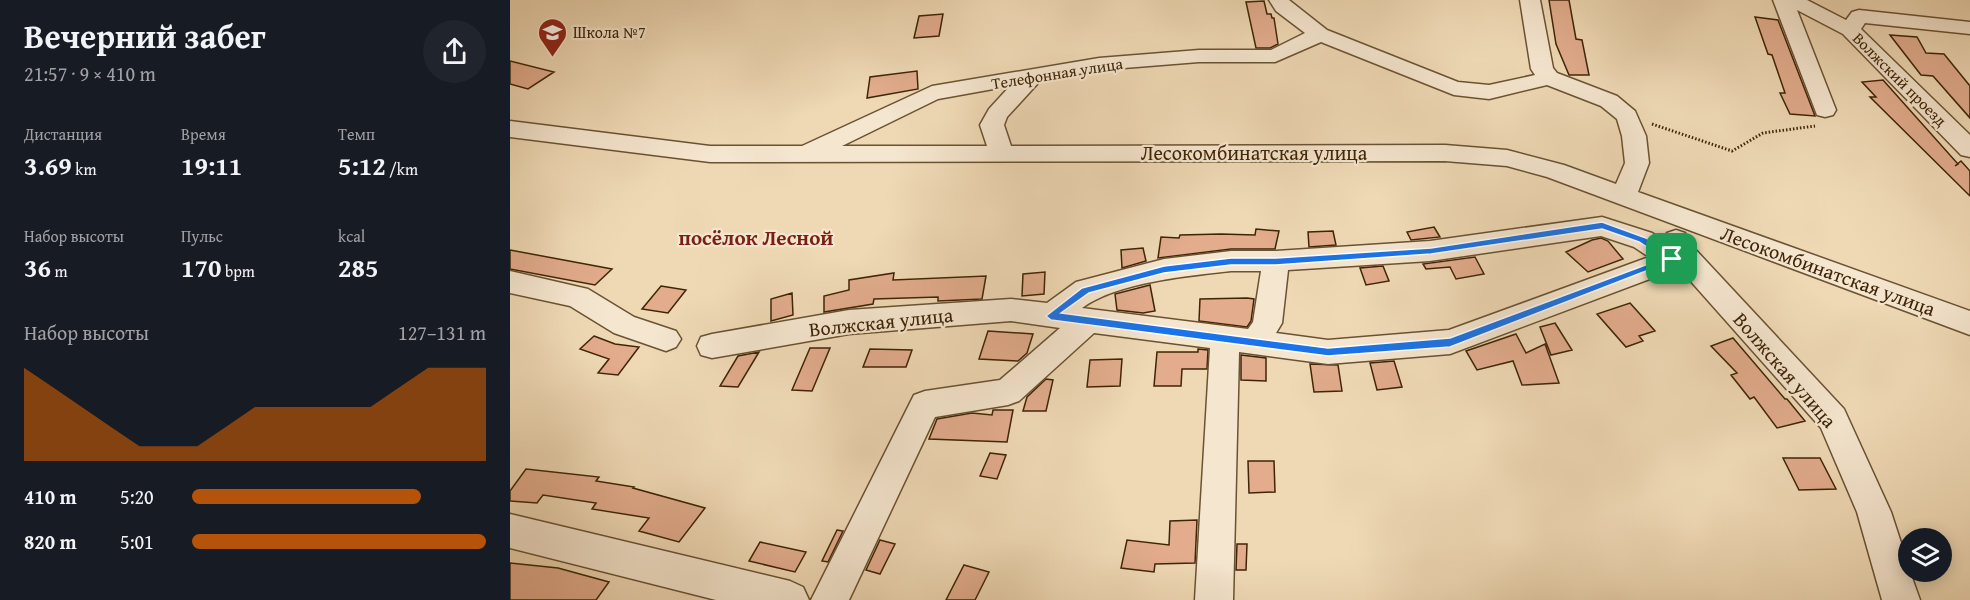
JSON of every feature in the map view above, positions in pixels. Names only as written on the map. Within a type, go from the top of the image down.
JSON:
[{"type":"street","points":[[1279,0],[1283,7],[1320,34],[1454,88],[1489,92],[1549,78]]},
{"type":"street","points":[[1530,0],[1542,69],[1549,78],[1608,101],[1627,116],[1634,136],[1637,163],[1624,196]]},
{"type":"street","points":[[1783,0],[1825,110]]},
{"type":"street","name":"Волжский проезд","points":[[1792,0],[1850,30],[1970,149]]},
{"type":"street","points":[[1850,30],[1859,16],[1970,28]]},
{"type":"street","name":"Телефонная улица","points":[[804,154],[932,93],[1121,62],[1199,56],[1275,56],[1320,34]]},
{"type":"street","points":[[1002,154],[992,125],[997,114],[1033,75]]},
{"type":"street","name":"Лесокомбинатская улица","points":[[510,129],[710,154],[1445,153],[1507,158],[1555,171],[1970,323]]},
{"type":"street","name":"Волжская улица","points":[[1659,209],[1678,257],[1833,419],[1874,512],[1901,600]]},
{"type":"street","points":[[1051,316],[1086,290],[1164,269],[1231,261],[1276,261],[1431,251],[1602,226],[1642,240],[1678,257]]},
{"type":"street","name":"Волжская улица","points":[[712,346],[849,322],[1011,310],[1328,352],[1450,342],[1678,257]]},
{"type":"street","points":[[1214,600],[1241,341],[1267,323],[1276,261]]},
{"type":"street","points":[[510,282],[578,297],[624,325],[666,339]]},
{"type":"street","points":[[830,600],[925,405],[1008,392],[1087,321]]},
{"type":"street","points":[[510,531],[790,600]]},
{"type":"path","points":[[1627,116],[1732,151],[1763,133],[1828,124],[1825,110]]},
{"type":"building","points":[[1549,0],[1569,0],[1576,39],[1582,40],[1589,75],[1569,75],[1556,44]]},
{"type":"building","points":[[1264,1],[1267,14],[1271,14],[1274,18],[1278,44],[1270,48],[1256,48],[1246,2]]},
{"type":"building","points":[[943,14],[939,36],[914,38],[919,16]]},
{"type":"building","points":[[1755,17],[1778,20],[1815,116],[1790,114],[1780,93],[1785,93],[1772,55],[1768,54]]},
{"type":"building","points":[[1890,35],[1917,37],[1926,53],[1944,54],[1970,86],[1970,118],[1933,76],[1921,75]]},
{"type":"building","points":[[510,61],[554,72],[528,89],[510,84]]},
{"type":"building","points":[[917,71],[918,89],[867,98],[870,77]]},
{"type":"building","points":[[1883,80],[1958,164],[1961,161],[1970,171],[1970,196],[1870,97],[1876,97],[1862,82]]},
{"type":"building","points":[[1434,227],[1440,237],[1411,240],[1407,232]]},
{"type":"building","points":[[1256,229],[1279,231],[1275,249],[1231,249],[1158,258],[1161,237],[1255,235]]},
{"type":"building","points":[[1333,231],[1336,245],[1309,247],[1308,232]]},
{"type":"building","points":[[1601,238],[1608,241],[1623,259],[1588,272],[1566,252],[1592,240]]},
{"type":"building","points":[[1143,248],[1146,261],[1122,268],[1121,250]]},
{"type":"building","points":[[510,250],[612,269],[595,285],[510,269]]},
{"type":"building","points":[[1475,257],[1484,274],[1456,279],[1450,267],[1426,269],[1423,264]]},
{"type":"building","points":[[1383,266],[1389,281],[1366,285],[1360,268]]},
{"type":"building","points":[[1045,272],[1044,294],[1022,296],[1023,274]]},
{"type":"building","points":[[894,273],[893,280],[986,276],[982,299],[938,301],[938,297],[874,299],[873,304],[824,312],[824,296],[849,290],[849,280]]},
{"type":"building","points":[[1150,285],[1155,311],[1143,313],[1117,310],[1115,294]]},
{"type":"building","points":[[661,286],[686,290],[668,313],[642,309]]},
{"type":"building","points":[[792,293],[793,315],[771,321],[771,299]]},
{"type":"building","points":[[1200,299],[1254,299],[1251,321],[1247,327],[1199,321]]},
{"type":"building","points":[[1630,303],[1655,331],[1639,336],[1643,341],[1626,347],[1597,314]]},
{"type":"building","points":[[1555,323],[1572,350],[1551,355],[1540,327]]},
{"type":"building","points":[[988,331],[1033,334],[1027,353],[1018,361],[979,359]]},
{"type":"building","points":[[1516,334],[1526,353],[1545,344],[1559,383],[1522,385],[1513,361],[1477,370],[1466,351]]},
{"type":"building","points":[[594,336],[615,344],[639,347],[618,375],[598,373],[609,359],[580,349]]},
{"type":"building","points":[[1733,338],[1805,421],[1777,428],[1754,397],[1750,399],[1731,375],[1737,373],[1711,346]]},
{"type":"building","points":[[810,348],[830,348],[812,391],[792,390]]},
{"type":"building","points":[[870,349],[912,350],[906,367],[863,367]]},
{"type":"building","points":[[1198,349],[1208,350],[1207,369],[1182,369],[1181,386],[1154,386],[1157,352],[1198,352]]},
{"type":"building","points":[[759,352],[738,387],[720,386],[738,356]]},
{"type":"building","points":[[1241,355],[1266,358],[1266,381],[1241,380]]},
{"type":"building","points":[[1122,359],[1120,386],[1087,387],[1090,360]]},
{"type":"building","points":[[1394,361],[1402,387],[1377,390],[1370,363]]},
{"type":"building","points":[[1310,364],[1338,365],[1342,391],[1314,392]]},
{"type":"building","points":[[1046,379],[1053,380],[1046,411],[1023,411],[1027,397]]},
{"type":"building","points":[[993,410],[1013,410],[1007,442],[929,439],[937,419],[972,413],[992,415]]},
{"type":"building","points":[[990,453],[1006,455],[997,479],[980,476]]},
{"type":"building","points":[[1783,458],[1820,458],[1836,489],[1799,490]]},
{"type":"building","points":[[1248,461],[1274,461],[1275,492],[1249,493]]},
{"type":"building","points":[[526,469],[599,477],[596,481],[634,487],[705,508],[679,542],[639,531],[649,518],[592,509],[596,503],[543,495],[537,503],[510,501],[510,491]]},
{"type":"building","points":[[1197,520],[1195,563],[1155,564],[1154,572],[1121,568],[1127,540],[1169,545],[1170,521]]},
{"type":"building","points":[[837,530],[843,531],[828,562],[822,561]]},
{"type":"building","points":[[880,540],[895,544],[880,574],[866,570]]},
{"type":"building","points":[[760,542],[806,552],[795,572],[749,561]]},
{"type":"building","points":[[1237,544],[1247,544],[1246,570],[1236,570]]},
{"type":"building","points":[[510,563],[558,568],[609,582],[596,600],[510,600]]},
{"type":"building","points":[[964,565],[989,572],[975,600],[946,600]]},
{"type":"place","name":"Школа №7","points":[[552,58]]},
{"type":"district","name":"посёлок Лесной","points":[[756,238]]},
{"type":"route","points":[[1602,226],[1642,240],[1672,259],[1450,342],[1328,352],[1051,316],[1086,290],[1164,269],[1231,261],[1276,261],[1431,251],[1602,226]]}]
